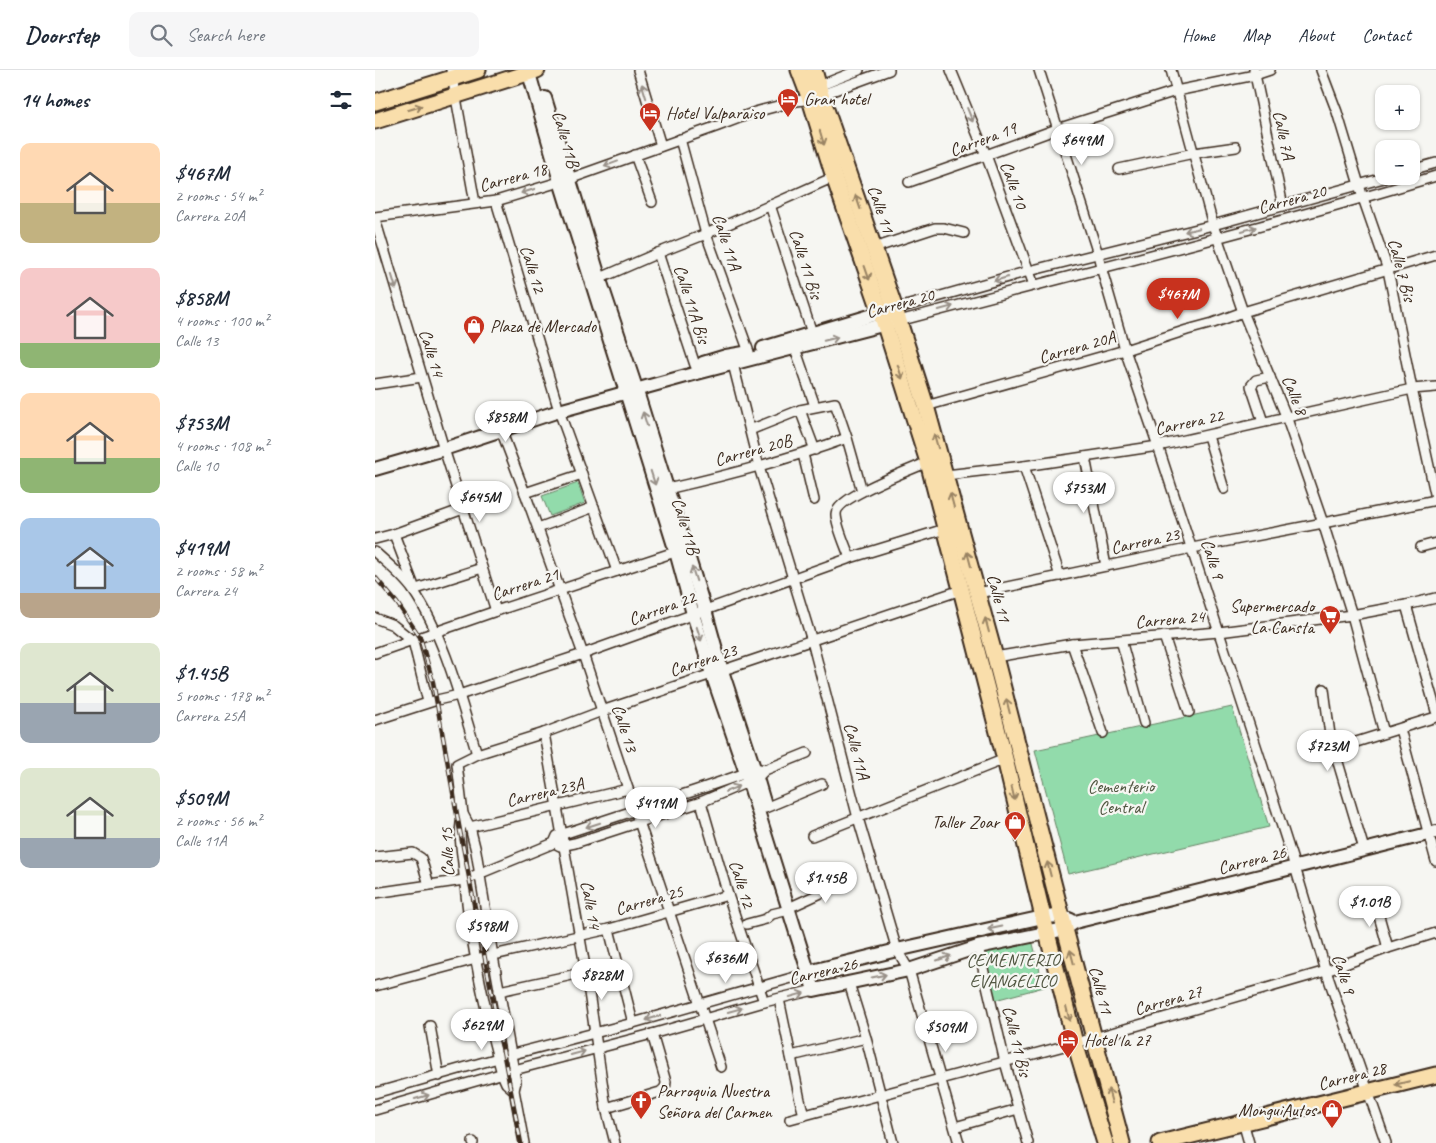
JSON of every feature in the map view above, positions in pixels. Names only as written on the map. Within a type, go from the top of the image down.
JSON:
[{"type":"main road","points":[[375,102],[451,74],[478,70]]},
{"type":"main road","name":"Calle 11","points":[[799,70],[811,94],[874,248],[890,317],[929,462],[978,593],[1067,923],[1094,1038],[1122,1143]]},
{"type":"main road","name":"Calle 11","points":[[814,70],[811,94],[834,177],[926,406],[946,476],[961,590],[1101,1142]]},
{"type":"main road","points":[[375,121],[533,71]]},
{"type":"main road","name":"Carrera 28","points":[[1160,1143],[1436,1075]]},
{"type":"street","points":[[638,70],[661,146]]},
{"type":"street","name":"Carrera 18","points":[[811,94],[859,70]]},
{"type":"street","name":"Carrera 18","points":[[375,218],[497,201],[564,180],[755,112],[889,70]]},
{"type":"street","name":"Calle 10","points":[[951,70],[986,156],[1034,285]]},
{"type":"street","name":"Calle 9","points":[[1039,70],[1098,254],[1125,350],[1159,446],[1295,867],[1326,971],[1386,1143]]},
{"type":"street","name":"Calle 8","points":[[1171,70],[1213,225],[1243,312],[1287,416],[1352,615],[1384,733]]},
{"type":"street","name":"Carrera 19","points":[[909,182],[1057,129],[1176,90],[1270,70]]},
{"type":"street","points":[[1321,70],[1337,112],[1363,198]]},
{"type":"street","name":"Calle 11B","points":[[533,71],[564,180],[681,550],[717,672],[765,808],[792,908]]},
{"type":"street","name":"Calle 7A","points":[[1254,72],[1283,206]]},
{"type":"street","points":[[451,74],[475,203]]},
{"type":"street","name":"Calle 11A","points":[[680,139],[706,234],[749,352]]},
{"type":"street","points":[[1119,169],[1194,153],[1236,147]]},
{"type":"street","points":[[635,155],[652,202]]},
{"type":"street","points":[[1420,167],[1436,163]]},
{"type":"street","name":"Carrera 20","points":[[630,387],[695,365],[749,352],[812,333],[1034,285],[1218,238],[1436,176]]},
{"type":"street","points":[[596,280],[834,177]]},
{"type":"street","name":"Carrera 20","points":[[375,468],[499,424],[630,387],[795,348],[1029,271],[1213,225],[1375,181]]},
{"type":"street","name":"Calle 7 Bis","points":[[1363,198],[1388,270],[1436,499]]},
{"type":"street","name":"Calle 12","points":[[497,201],[558,407],[617,571]]},
{"type":"street","name":"Calle 11 Bis","points":[[770,205],[812,333]]},
{"type":"street","name":"Calle 14","points":[[375,218],[422,377],[496,611]]},
{"type":"street","points":[[874,248],[935,228],[944,228],[964,233]]},
{"type":"street","name":"Calle 11A Bis","points":[[658,253],[695,365]]},
{"type":"street","name":"Carrera 20A","points":[[926,406],[1125,350],[1243,312],[1436,255]]},
{"type":"street","points":[[795,348],[815,406]]},
{"type":"street","name":"Calle 11A","points":[[733,364],[759,466],[812,641],[858,818],[897,950],[909,970],[959,1143]]},
{"type":"street","points":[[375,384],[422,377]]},
{"type":"street","points":[[1263,422],[1251,386],[1256,380],[1270,377]]},
{"type":"street","name":"Calle 11B","points":[[630,387],[667,489],[681,550]]},
{"type":"street","name":"Carrera 22","points":[[946,476],[1159,446],[1412,389],[1436,387]]},
{"type":"street","points":[[750,430],[800,410],[835,403],[847,438],[861,491]]},
{"type":"street","name":"Carrera 20","points":[[375,460],[501,430],[558,407]]},
{"type":"street","points":[[800,410],[815,450]]},
{"type":"street","name":"Calle 13","points":[[501,430],[583,654],[721,1067]]},
{"type":"street","points":[[1208,436],[1224,489]]},
{"type":"street","name":"Carrera 20B","points":[[667,489],[803,454],[847,438]]},
{"type":"street","points":[[803,454],[813,500]]},
{"type":"street","points":[[1085,457],[1106,566]]},
{"type":"street","points":[[850,558],[836,515],[837,509],[861,491],[929,462]]},
{"type":"street","points":[[1024,466],[1060,576]]},
{"type":"street","points":[[525,493],[582,474]]},
{"type":"street","name":"Carrera 23","points":[[978,593],[1436,499]]},
{"type":"street","points":[[538,528],[595,507]]},
{"type":"street","points":[[375,539],[463,509]]},
{"type":"street","name":"Carrera 22","points":[[375,720],[428,702],[459,695],[583,654],[850,558],[953,527]]},
{"type":"street","points":[[394,534],[414,589],[437,632],[477,754]]},
{"type":"street","points":[[1421,547],[1436,543]]},
{"type":"street","name":"Carrera 21","points":[[375,653],[681,550]]},
{"type":"street","points":[[375,552],[414,589]]},
{"type":"street","points":[[414,589],[482,568]]},
{"type":"street","name":"Carrera 23","points":[[457,764],[477,754],[544,733],[602,711],[961,590]]},
{"type":"street","name":"Carrera 24","points":[[995,656],[1072,644],[1219,632],[1352,615],[1436,598]]},
{"type":"street","points":[[1406,605],[1436,711]]},
{"type":"street","points":[[375,618],[393,625],[413,641],[428,702]]},
{"type":"street","points":[[1164,636],[1189,712]]},
{"type":"street","points":[[1121,640],[1144,723]]},
{"type":"street","points":[[1072,644],[1103,733]]},
{"type":"street","points":[[1324,689],[1333,749],[1364,849]]},
{"type":"street","points":[[1333,749],[1436,717]]},
{"type":"street","points":[[1400,729],[1432,833],[1436,860]]},
{"type":"street","name":"Calle 14","points":[[544,733],[586,972],[606,1108],[615,1143]]},
{"type":"street","points":[[375,893],[464,880],[554,843],[557,836],[754,774],[807,753]]},
{"type":"street","points":[[812,836],[1005,759]]},
{"type":"street","name":"Calle 15","points":[[457,764],[463,814],[461,836],[464,880],[476,959],[502,1074],[506,1083],[514,1090]]},
{"type":"street","points":[[554,843],[560,846],[575,843],[701,802],[754,774]]},
{"type":"street","name":"Calle 11B","points":[[754,774],[792,908],[818,989]]},
{"type":"street","points":[[765,808],[822,784]]},
{"type":"street","name":"Carrera 23A","points":[[470,827],[628,790]]},
{"type":"street","name":"Calle 12","points":[[701,802],[728,895],[764,1002]]},
{"type":"street","name":"Calle 15","points":[[463,814],[470,827],[479,873],[517,1082],[514,1090],[524,1143]]},
{"type":"street","name":"Carrera 26","points":[[375,1110],[764,1002],[909,970],[978,947],[1047,932],[1067,923],[1432,833]]},
{"type":"street","points":[[375,857],[413,853],[418,855],[421,858],[429,885]]},
{"type":"street","points":[[747,924],[792,908],[847,881]]},
{"type":"street","name":"Carrera 25","points":[[375,986],[476,959],[609,929],[728,895]]},
{"type":"street","points":[[1375,902],[1388,948]]},
{"type":"street","name":"Carrera 26","points":[[375,1093],[498,1058],[633,1024],[759,987],[897,950],[1043,917],[1067,923]]},
{"type":"street","points":[[609,929],[633,1024]]},
{"type":"street","name":"Carrera 27","points":[[790,1119],[1094,1038],[1326,971],[1436,933]]},
{"type":"street","name":"Calle 11 Bis","points":[[978,947],[1005,1062],[1028,1143]]},
{"type":"street","points":[[499,991],[586,972]]},
{"type":"street","points":[[849,983],[866,1038],[893,1143]]},
{"type":"street","points":[[779,1000],[804,1115]]},
{"type":"street","points":[[430,1026],[439,1076]]},
{"type":"street","points":[[606,1108],[664,1090],[666,1082],[652,1034]]},
{"type":"street","points":[[791,1056],[866,1038]]},
{"type":"street","points":[[955,1127],[1018,1109]]},
{"type":"street","points":[[1243,1122],[1249,1143]]},
{"type":"green space","points":[[578,483],[585,503],[550,516],[542,496]]},
{"type":"green space","name":"Cementerio Central","points":[[1232,707],[1269,827],[1068,874],[1035,750]]},
{"type":"green space","name":"CEMENTERIO EVANGELICO","points":[[1032,940],[1044,987],[995,1000],[982,953]]},
{"type":"railway","points":[[375,577],[397,603],[420,637],[433,682],[521,1143]]},
{"type":"place","name":"Gran hotel","points":[[788,118]]},
{"type":"place","name":"Hotel Valparaiso","points":[[650,132]]},
{"type":"place","name":"Plaza de Mercado","points":[[474,345]]},
{"type":"place","name":"Supermercado La Cansta","points":[[1330,635]]},
{"type":"place","name":"Taller Zoar","points":[[1015,841]]},
{"type":"place","name":"Hotel la 27","points":[[1068,1059]]},
{"type":"place","name":"Parroquia Nuestra Señora del Carmen","points":[[641,1120]]},
{"type":"place","name":"MonguiAutos","points":[[1332,1129]]}]
